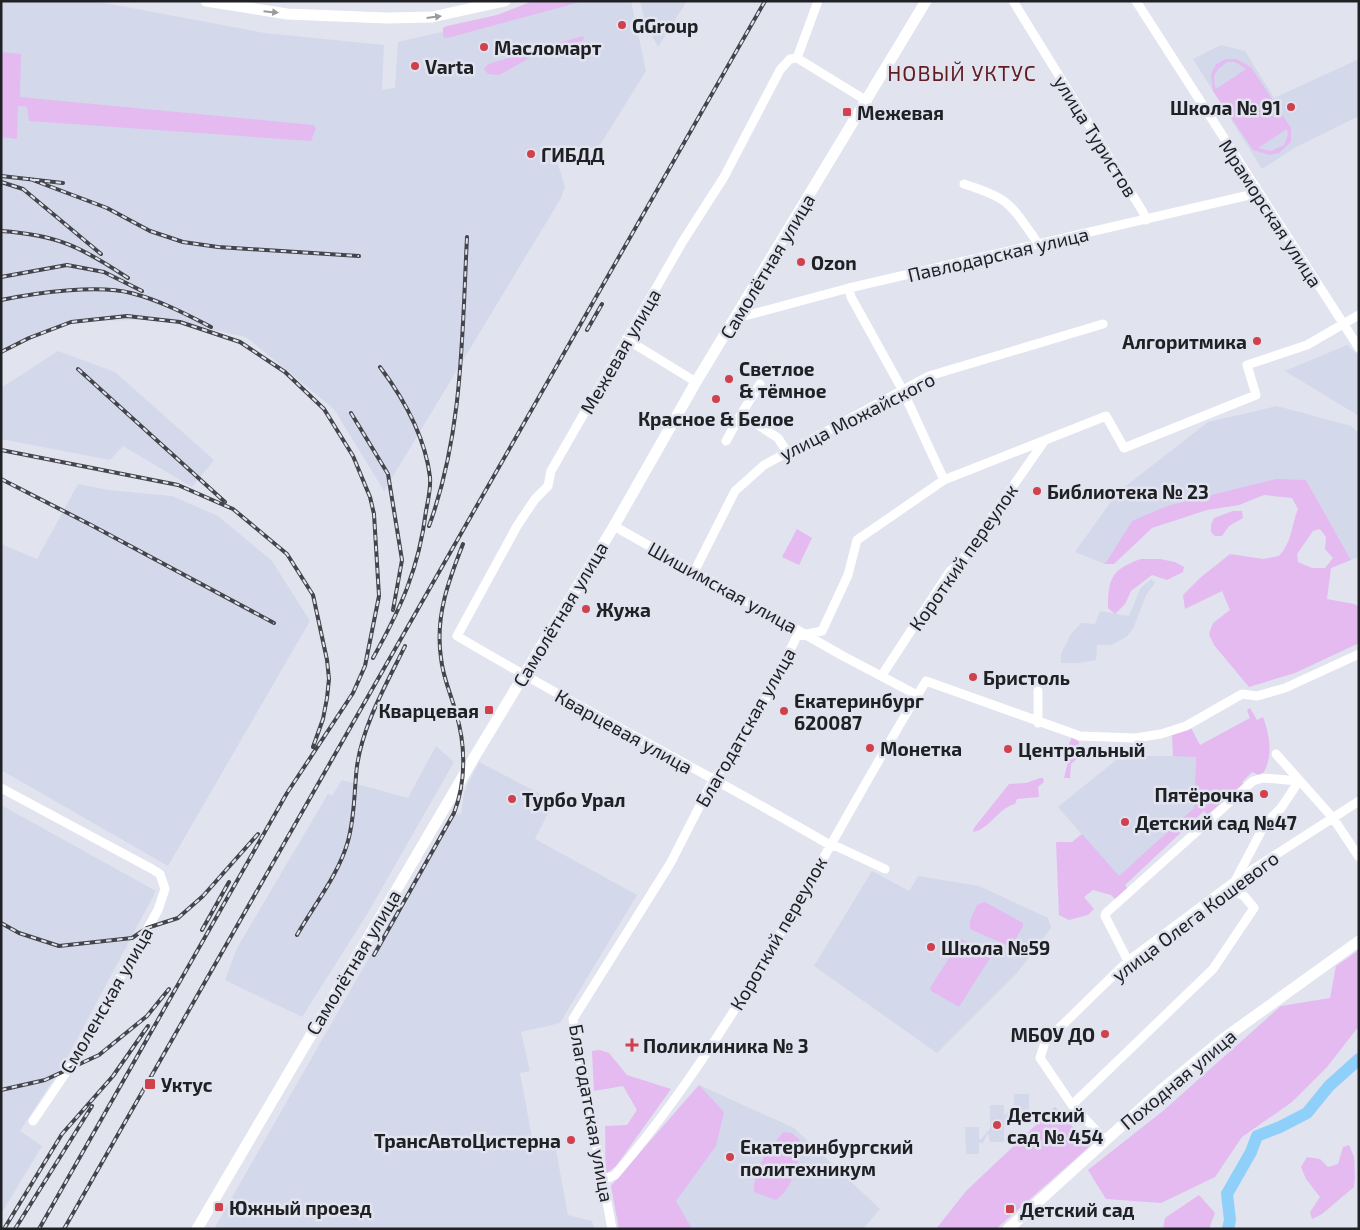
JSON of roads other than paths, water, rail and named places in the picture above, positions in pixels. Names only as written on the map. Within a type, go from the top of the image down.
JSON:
[{"type":"main road","points":[[206,1],[287,14],[387,18],[432,17],[505,1]]},
{"type":"main road","name":"Самолётная улица","points":[[197,1229],[523,675],[614,526],[696,382],[926,1]]},
{"type":"main road","name":"Походная улица","points":[[1008,1229],[1160,1091],[1223,1039],[1359,941]]},
{"type":"street","points":[[818,1],[797,58],[867,101]]},
{"type":"street","name":"улица Туристов","points":[[1013,1],[1143,212],[1146,220]]},
{"type":"street","name":"Мраморская улица","points":[[1136,1],[1359,348]]},
{"type":"street","name":"Межевая улица","points":[[523,675],[457,636],[517,526],[535,499],[548,486],[551,471],[683,241],[724,177],[780,70],[790,59],[797,58]]},
{"type":"street","points":[[964,184],[997,194],[1011,205],[1037,244]]},
{"type":"street","name":"Павлодарская улица","points":[[740,312],[745,316],[849,288],[1258,193]]},
{"type":"street","points":[[849,288],[851,297],[902,389],[944,480]]},
{"type":"street","points":[[1343,324],[1359,315]]},
{"type":"street","name":"улица Можайского","points":[[694,572],[734,491],[764,465],[929,376],[1103,324]]},
{"type":"street","name":"Благодатская улица","points":[[612,1229],[573,1019],[645,906],[713,780],[738,748],[770,691],[797,636],[822,631],[848,574],[857,540],[944,480],[1106,416],[1124,448],[1256,394],[1247,365],[1307,345],[1343,324]]},
{"type":"street","points":[[626,339],[696,382]]},
{"type":"street","points":[[726,441],[760,384]]},
{"type":"street","points":[[741,414],[778,438],[787,452]]},
{"type":"street","name":"Короткий переулок","points":[[882,676],[950,571],[959,564],[1045,440]]},
{"type":"street","name":"Шишимская улица","points":[[614,526],[918,695]]},
{"type":"street","points":[[918,695],[926,681],[1038,723],[1080,736],[1136,738],[1161,734],[1186,726],[1242,694],[1256,696],[1285,688],[1359,654]]},
{"type":"street","name":"Кварцевая улица","points":[[523,675],[830,845],[885,869]]},
{"type":"street","points":[[1038,691],[1038,723]]},
{"type":"street","name":"Короткий переулок","points":[[603,1180],[615,1176],[691,1079],[767,955],[918,695]]},
{"type":"street","points":[[1276,754],[1333,818],[1359,857]]},
{"type":"street","points":[[1128,961],[1105,916],[1106,913],[1253,781],[1263,778],[1299,781]]},
{"type":"street","points":[[1072,1104],[1213,970],[1254,908],[1244,896],[1236,892],[1235,881],[1265,824],[1282,808],[1299,781]]},
{"type":"street","name":"Смоленская улица","points":[[1,788],[160,874],[165,889],[158,910],[69,1068],[33,1121]]},
{"type":"street","name":"улица Олега Кошевого","points":[[1106,1141],[1072,1104],[1040,1058],[1045,1042],[1128,961],[1235,881],[1359,801]]},
{"type":"waterway","points":[[1228,1229],[1230,1220],[1227,1194],[1251,1152],[1257,1136],[1307,1113],[1329,1086],[1359,1059]]},
{"type":"railway","points":[[64,1229],[765,1]]},
{"type":"railway","points":[[1,176],[63,183]]},
{"type":"railway","points":[[30,179],[107,208],[150,231],[183,242],[218,247],[359,256]]},
{"type":"railway","points":[[1,182],[23,189],[101,254]]},
{"type":"railway","points":[[1,231],[54,239],[68,244],[96,258],[128,278]]},
{"type":"railway","points":[[429,526],[449,455],[455,420],[462,347],[467,237]]},
{"type":"railway","points":[[1,277],[67,265],[104,272],[142,291]]},
{"type":"railway","points":[[1,300],[66,290],[117,290],[162,303],[211,327]]},
{"type":"railway","points":[[587,330],[602,304]]},
{"type":"railway","points":[[1,352],[29,338],[71,322],[127,316],[180,322],[240,342],[285,372],[324,409],[353,456],[370,497],[374,514],[379,596],[365,666],[353,693],[287,793],[39,1229]]},
{"type":"railway","points":[[373,658],[400,605],[414,569],[423,532],[430,481],[423,447],[412,419],[380,367]]},
{"type":"railway","points":[[78,369],[225,502]]},
{"type":"railway","points":[[351,413],[388,474],[402,560],[393,610]]},
{"type":"railway","points":[[1,450],[178,485],[233,509],[287,554],[313,595],[327,660],[329,679],[327,698],[323,719],[313,747]]},
{"type":"railway","points":[[1,479],[274,623]]},
{"type":"railway","points":[[374,955],[454,813],[461,789],[463,776],[462,738],[443,672],[440,628],[444,600],[463,544]]},
{"type":"railway","points":[[297,935],[339,865],[344,853],[352,822],[357,766],[364,735],[376,704],[405,646]]},
{"type":"railway","points":[[1,923],[19,933],[59,946],[132,938],[147,928],[178,918],[203,896],[258,834]]},
{"type":"railway","points":[[202,930],[229,882]]},
{"type":"railway","points":[[1,1090],[45,1080],[99,1055],[147,1016],[169,989]]},
{"type":"railway","points":[[4,1229],[62,1134],[113,1076],[148,1026]]},
{"type":"railway","points":[[15,1229],[92,1106]]},
{"type":"place","name":"GGroup","points":[[622,25]]},
{"type":"place","name":"Масломарт","points":[[484,47]]},
{"type":"place","name":"Varta","points":[[415,66]]},
{"type":"place","name":"Школа № 91","points":[[1291,107]]},
{"type":"place","name":"Межевая","points":[[847,112]]},
{"type":"place","name":"ГИБДД","points":[[531,154]]},
{"type":"place","name":"Ozon","points":[[801,262]]},
{"type":"place","name":"Алгоритмика","points":[[1257,341]]},
{"type":"place","name":"Светлое & тёмное","points":[[729,379]]},
{"type":"place","name":"Красное & Белое","points":[[716,399]]},
{"type":"place","name":"Библиотека № 23","points":[[1037,491]]},
{"type":"place","name":"Жужа","points":[[586,609]]},
{"type":"place","name":"Бристоль","points":[[973,677]]},
{"type":"place","name":"Кварцевая","points":[[489,710]]},
{"type":"place","name":"Екатеринбург 620087","points":[[784,711]]},
{"type":"place","name":"Монетка","points":[[870,748]]},
{"type":"place","name":"Центральный","points":[[1008,749]]},
{"type":"place","name":"Пятёрочка","points":[[1264,794]]},
{"type":"place","name":"Турбо Урал","points":[[512,799]]},
{"type":"place","name":"Детский сад №47","points":[[1125,822]]},
{"type":"place","name":"Школа №59","points":[[931,947]]},
{"type":"place","name":"МБОУ ДО","points":[[1105,1034]]},
{"type":"place","name":"Поликлиника № 3","points":[[632,1045]]},
{"type":"place","name":"Уктус","points":[[150,1084]]},
{"type":"place","name":"Детский сад № 454","points":[[997,1125]]},
{"type":"place","name":"ТрансАвтоЦистерна","points":[[571,1140]]},
{"type":"place","name":"Екатеринбургский политехникум","points":[[730,1157]]},
{"type":"place","name":"Южный проезд","points":[[219,1207]]},
{"type":"place","name":"Детский сад","points":[[1010,1209]]},
{"type":"district","name":"НОВЫЙ УКТУС","points":[[962,72]]}]
